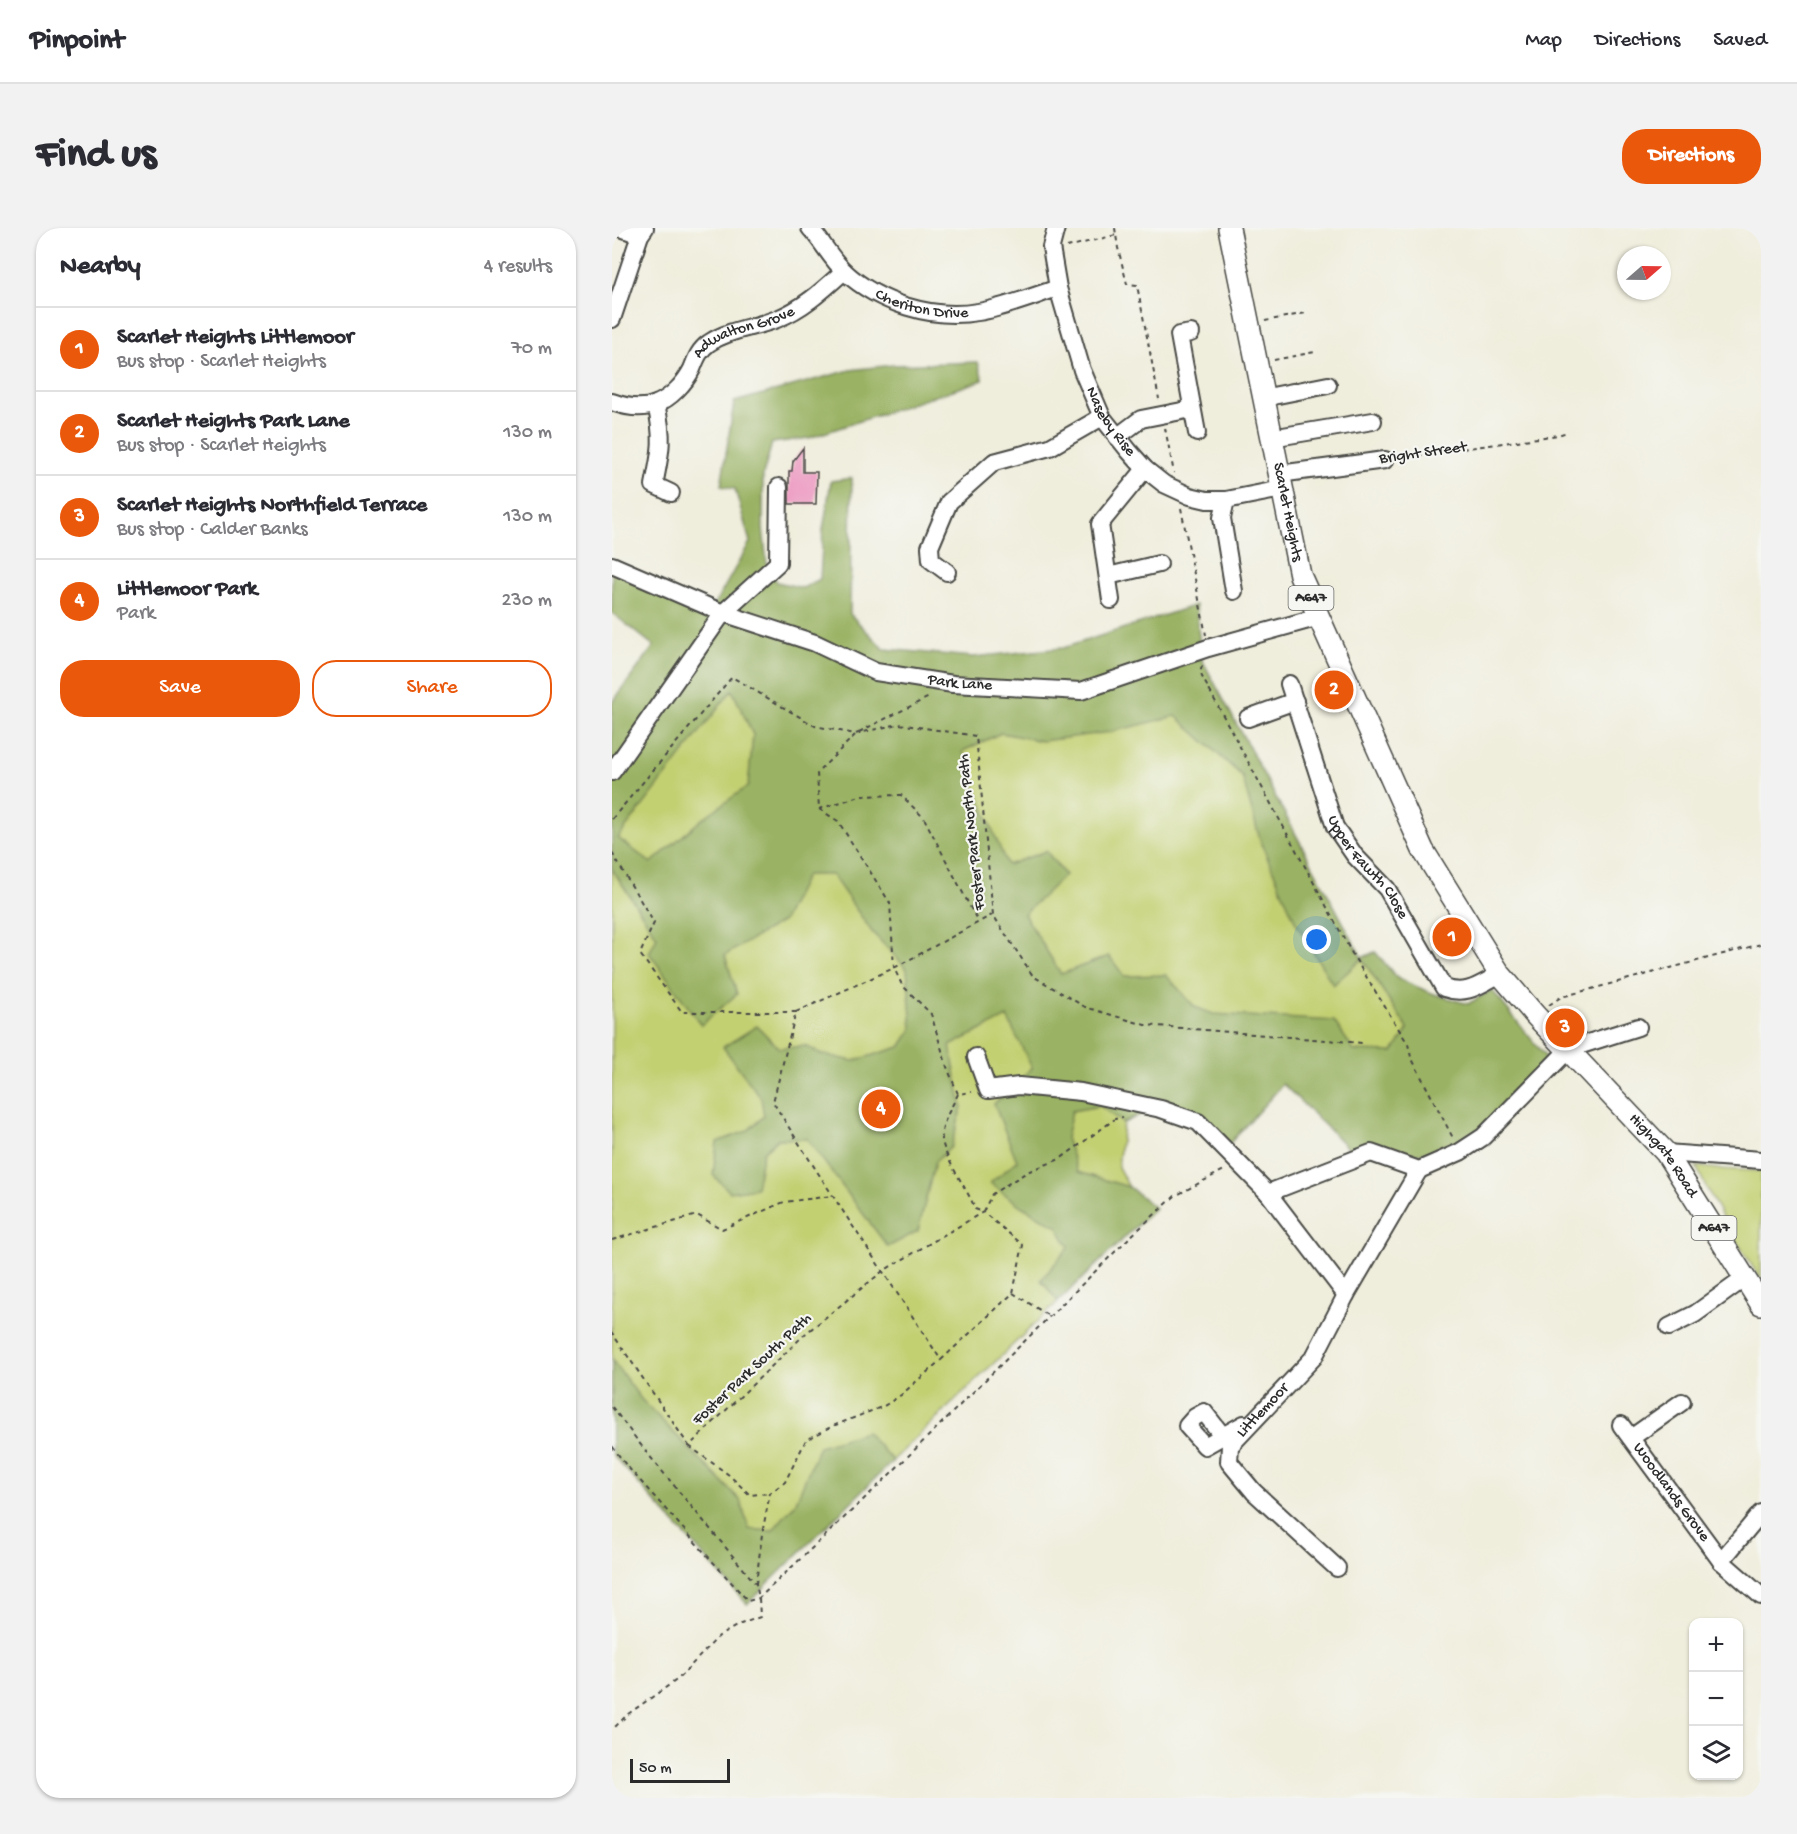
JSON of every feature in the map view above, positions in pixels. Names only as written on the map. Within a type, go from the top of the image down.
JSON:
[{"type":"main road","name":"Scarlet Heights","points":[[1228,228],[1300,575],[1423,850],[1500,974]]},
{"type":"main road","name":"A647","points":[[1500,974],[1535,1015],[1569,1049]]},
{"type":"main road","name":"Highgate Road","points":[[1569,1049],[1666,1153],[1761,1304]]},
{"type":"street","points":[[612,319],[642,232],[621,228]]},
{"type":"street","name":"Naseby Rise","points":[[1056,228],[1052,250],[1058,288],[1082,370],[1102,417],[1117,437],[1146,469],[1178,492],[1208,500],[1226,500],[1280,482]]},
{"type":"street","name":"Cheriton Drive","points":[[818,231],[844,271],[867,288],[920,310],[951,314],[979,312],[1058,288]]},
{"type":"street","name":"Adwalton Grove","points":[[656,404],[675,392],[684,382],[696,356],[706,345],[721,336],[793,312],[806,304],[844,271]]},
{"type":"street","points":[[1191,333],[1179,335],[1197,433]]},
{"type":"street","points":[[1263,398],[1328,386]]},
{"type":"street","points":[[612,402],[626,407],[656,404],[662,431],[662,450],[654,485],[671,493]]},
{"type":"street","points":[[1117,437],[1141,419],[1192,409]]},
{"type":"street","points":[[947,572],[931,560],[930,547],[949,502],[994,462],[1050,447],[1102,417]]},
{"type":"street","points":[[1271,438],[1373,421]]},
{"type":"street","name":"Bright Street","points":[[1280,482],[1385,460]]},
{"type":"street","points":[[1111,600],[1100,524],[1146,469]]},
{"type":"street","points":[[612,772],[723,613],[778,563],[780,487]]},
{"type":"street","points":[[1226,500],[1222,518],[1234,591]]},
{"type":"street","points":[[1108,576],[1159,564]]},
{"type":"street","name":"Park Lane","points":[[612,565],[723,613],[815,643],[876,672],[953,684],[1081,691],[1208,648],[1319,617]]},
{"type":"street","name":"Upper Fawth Close","points":[[1289,684],[1335,827],[1355,856],[1387,890],[1444,987],[1457,992],[1468,990],[1500,974]]},
{"type":"street","points":[[1248,718],[1294,701]]},
{"type":"street","points":[[1268,1193],[1371,1154],[1419,1170],[1460,1152],[1483,1137],[1569,1049],[1638,1027]]},
{"type":"street","points":[[976,1057],[988,1090],[1019,1086],[1081,1092],[1161,1109],[1198,1122],[1268,1193],[1346,1295]]},
{"type":"street","points":[[1666,1153],[1761,1160]]},
{"type":"street","name":"Littlemoor","points":[[1337,1568],[1254,1491],[1229,1462],[1230,1446],[1314,1358],[1346,1295],[1419,1170]]},
{"type":"street","points":[[1669,1327],[1695,1314],[1745,1278]]},
{"type":"street","name":"Woodlands Grove","points":[[1682,1402],[1626,1431],[1721,1561],[1761,1596]]},
{"type":"street","points":[[1222,1435],[1234,1431],[1270,1403]]},
{"type":"street","points":[[1721,1561],[1761,1513]]},
{"type":"path","points":[[1052,250],[1116,235]]},
{"type":"path","points":[[1248,324],[1306,313]]},
{"type":"path","points":[[1256,363],[1315,352]]},
{"type":"path","name":"Bright Street","points":[[1385,460],[1567,432]]},
{"type":"path","name":"Foster Park North Path","points":[[612,819],[732,677],[815,726],[855,735],[899,724],[976,736],[993,915],[1034,976],[1084,1007],[1145,1025],[1362,1043]]},
{"type":"path","points":[[819,809],[817,773],[855,735],[953,684]]},
{"type":"path","points":[[819,809],[860,796],[902,795],[924,818],[978,922]]},
{"type":"path","points":[[689,1446],[729,1475],[750,1495],[770,1493],[785,1482],[806,1440],[833,1426],[884,1406],[901,1395],[1013,1293],[1023,1245],[983,1212],[975,1209],[970,1194],[948,1159],[941,1134],[958,1094],[931,1014],[902,986],[894,968],[890,903],[838,821],[819,809]]},
{"type":"path","points":[[612,853],[654,923],[640,954],[682,1012],[796,1012],[894,968],[993,915]]},
{"type":"path","points":[[1535,1015],[1562,996],[1761,944]]},
{"type":"path","points":[[796,1012],[773,1102],[832,1196],[941,1360]]},
{"type":"path","points":[[958,1094],[988,1090]]},
{"type":"path","points":[[983,1212],[992,1194],[1027,1172],[1060,1158],[1115,1119],[1126,1116]]},
{"type":"path","points":[[612,1446],[626,1465],[748,1601],[759,1598],[880,1484],[1049,1316],[1175,1196],[1238,1163]]},
{"type":"path","points":[[612,1240],[697,1215],[722,1229],[784,1202],[832,1196]]},
{"type":"path","name":"Foster Park South Path","points":[[612,1333],[689,1446],[805,1334],[883,1271],[983,1212]]},
{"type":"path","points":[[1013,1293],[1049,1316]]},
{"type":"path","points":[[612,1407],[646,1453],[756,1584]]},
{"type":"path","points":[[612,1730],[628,1714],[678,1679],[719,1636],[738,1625],[760,1617],[756,1584],[770,1493]]},
{"type":"green space","points":[[978,362],[983,380],[809,438],[772,443],[763,475],[763,528],[767,565],[777,582],[803,588],[820,579],[823,530],[831,481],[852,478],[850,614],[884,649],[973,657],[1063,648],[1196,605],[1201,658],[1362,958],[1375,952],[1398,979],[1434,994],[1468,1004],[1492,990],[1548,1060],[1494,1117],[1479,1129],[1463,1140],[1426,1153],[1353,1153],[1283,1084],[1228,1145],[1159,1105],[1123,1123],[1100,1106],[1072,1111],[1066,1138],[1078,1172],[1129,1187],[1155,1208],[1058,1302],[1041,1280],[1069,1247],[1057,1226],[1021,1206],[990,1183],[1017,1161],[994,1104],[1032,1068],[1007,1017],[950,1046],[962,1107],[951,1147],[935,1162],[918,1231],[888,1247],[807,1139],[778,1139],[763,1152],[756,1188],[730,1192],[713,1175],[717,1142],[747,1131],[764,1116],[761,1098],[723,1047],[757,1026],[779,1048],[806,1046],[821,1054],[853,1061],[900,1047],[912,1029],[907,969],[872,932],[832,875],[806,875],[783,921],[725,955],[737,994],[701,1025],[649,953],[657,937],[612,869],[612,703],[654,646],[612,613],[612,571],[708,616],[750,542],[735,489],[721,486],[734,402],[850,370],[893,365]],"holes":[[[732,690],[753,735],[748,786],[702,819],[651,863],[618,838]],[[1176,716],[1242,776],[1261,843],[1296,923],[1333,985],[1362,959],[1408,1029],[1393,1052],[1354,1051],[1334,1021],[1213,1014],[1195,1007],[1166,975],[1124,976],[1109,956],[1061,974],[1024,914],[1065,875],[1046,851],[1007,865],[963,751],[1001,733],[1042,741],[1111,732]]]},
{"type":"green space","points":[[724,625],[889,686],[1201,658],[1362,958],[1375,952],[1398,979],[1434,994],[1468,1004],[1492,990],[1427,1153],[1353,1153],[1283,1084],[1228,1145],[1159,1105],[1123,1123],[1118,1167],[1129,1187],[1155,1208],[751,1597],[612,1442],[612,782]]},
{"type":"green space","points":[[1696,1166],[1761,1171],[1761,1280],[1730,1231]]},
{"type":"green space","points":[[612,1360],[641,1399],[740,1500],[749,1529],[772,1531],[795,1504],[819,1446],[866,1432],[893,1461],[747,1604],[612,1454]]},
{"type":"building","points":[[803,448],[803,472],[817,472],[816,504],[789,504],[789,471],[792,471],[793,461]]},
{"type":"place","name":"Scarlet Heights Park Lane","points":[[1334,690]]},
{"type":"place","name":"Scarlet Heights Littlemoor","points":[[1452,937]]},
{"type":"place","name":"Scarlet Heights Northfield Terrace","points":[[1565,1028]]},
{"type":"place","name":"Littlemoor Park","points":[[881,1109]]}]
